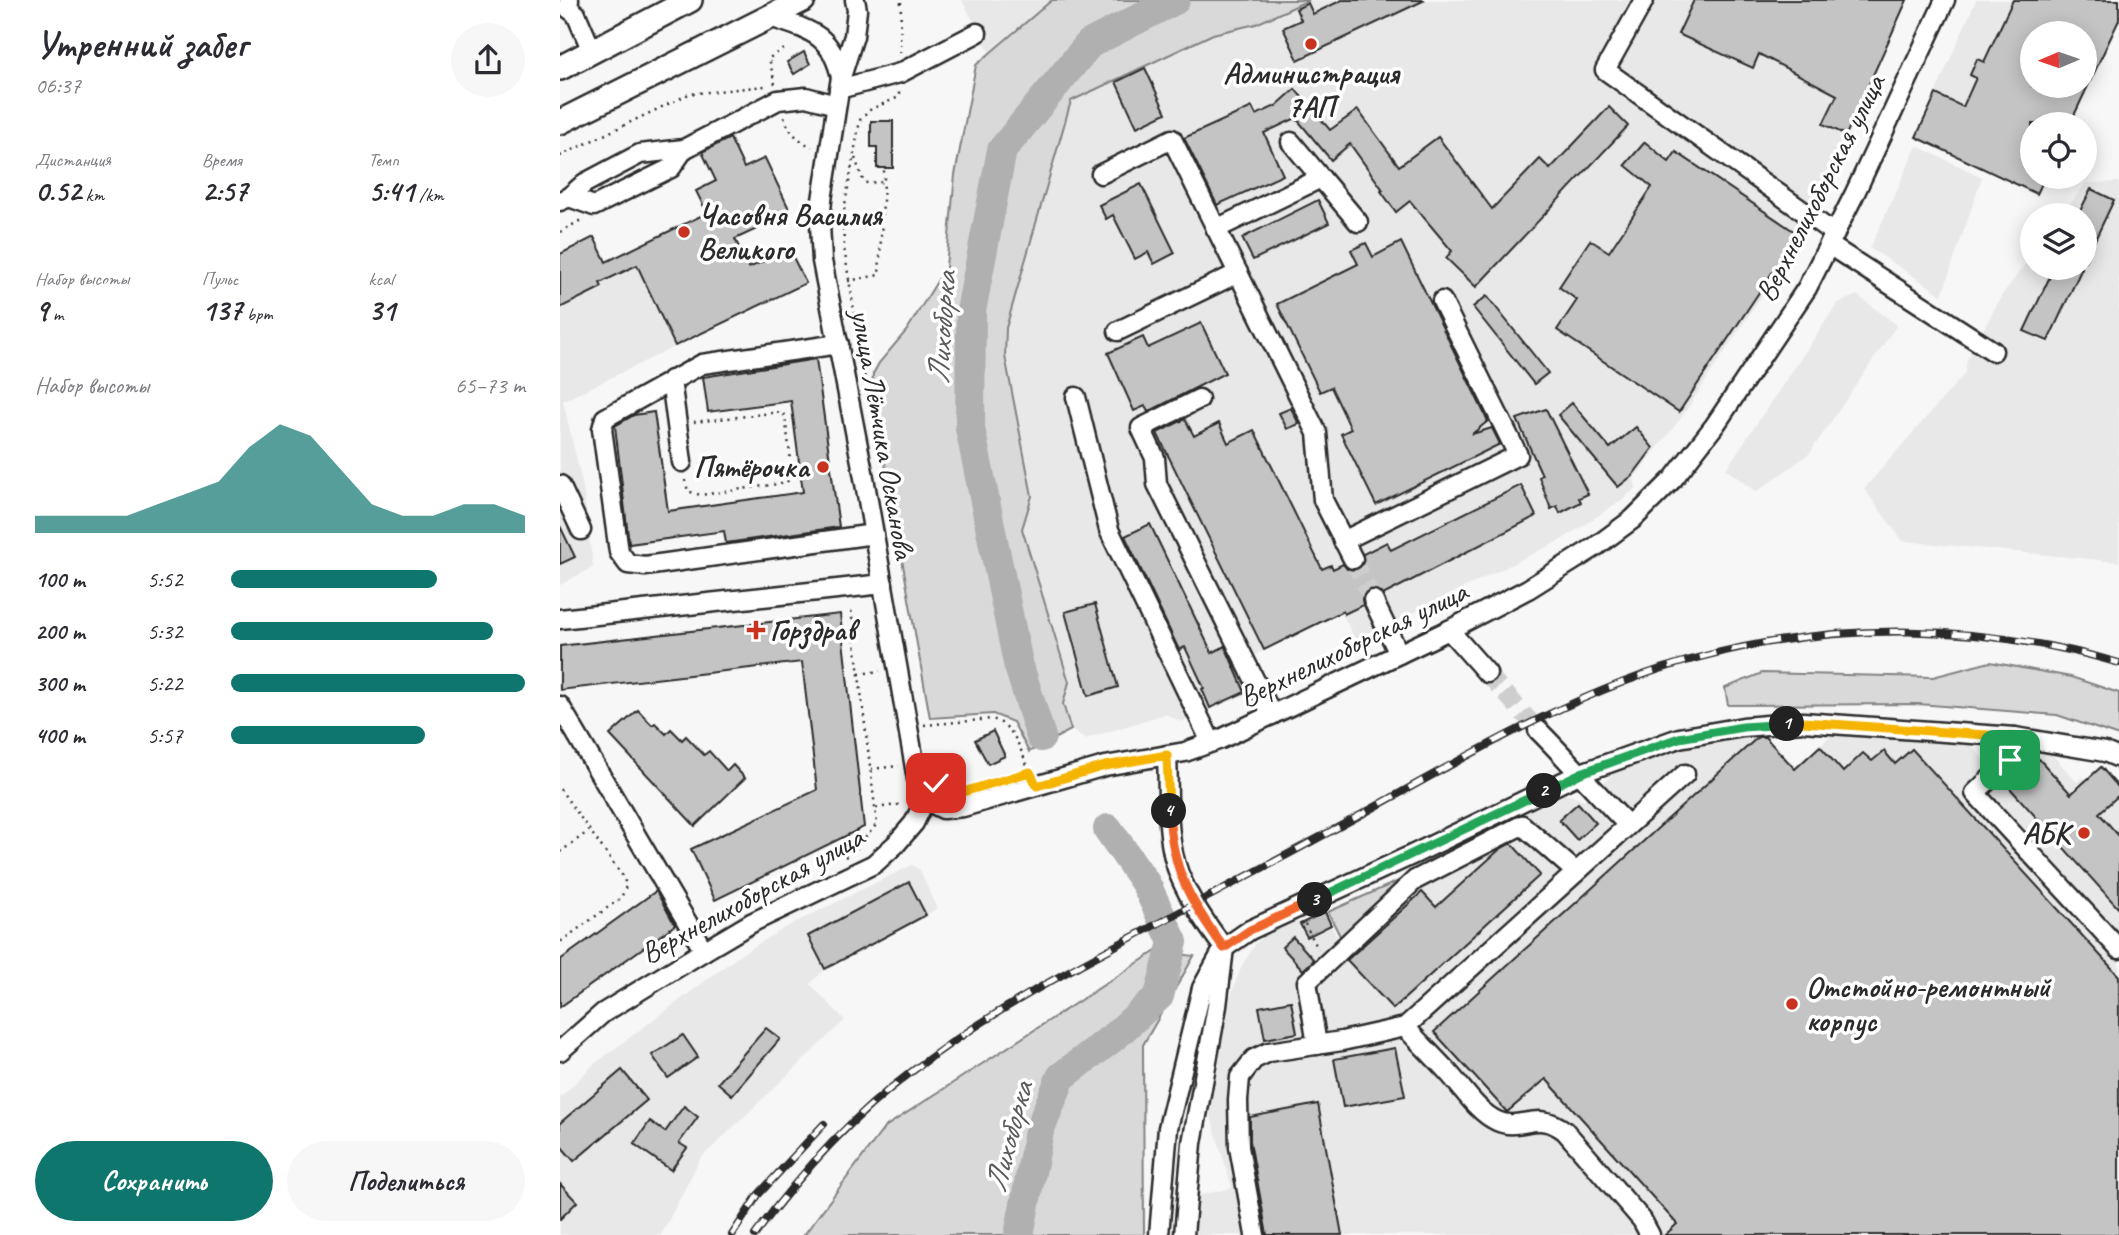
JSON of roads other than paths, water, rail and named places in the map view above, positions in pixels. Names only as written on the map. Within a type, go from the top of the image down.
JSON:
[{"type":"main road","points":[[560,122],[803,0]]},
{"type":"main road","points":[[560,68],[684,1]]},
{"type":"street","name":"улица Лётчика Осканова","points":[[855,0],[855,36],[839,90],[820,224],[822,261],[914,764],[925,800]]},
{"type":"street","points":[[1644,0],[1605,70],[1832,239],[1993,351]]},
{"type":"street","name":"Верхнелихоборская улица","points":[[560,1051],[603,1013],[704,951],[753,922],[874,864],[914,823],[925,800],[943,809],[963,807],[1105,766],[1185,752],[1211,742],[1449,630],[1528,589],[1595,547],[1633,519],[1665,487],[1715,425],[1807,288],[1945,0]]},
{"type":"street","points":[[566,5],[576,15],[592,51]]},
{"type":"street","points":[[770,17],[822,39],[837,60],[839,90]]},
{"type":"street","points":[[564,199],[584,183],[640,154],[684,149],[778,100],[839,90],[900,73],[977,33]]},
{"type":"street","points":[[1101,174],[1172,139],[1317,433],[1323,500],[1353,559]]},
{"type":"street","points":[[1291,142],[1358,222]]},
{"type":"street","points":[[564,199],[594,206],[671,168],[684,149]]},
{"type":"street","points":[[1216,229],[1321,178]]},
{"type":"street","points":[[1118,331],[1238,273]]},
{"type":"street","points":[[1343,541],[1518,455],[1442,301]]},
{"type":"street","points":[[839,344],[718,366],[698,365],[610,414],[602,423],[619,552],[628,564],[645,566],[874,534]]},
{"type":"street","points":[[671,380],[682,462]]},
{"type":"street","points":[[1076,397],[1109,530],[1211,742]]},
{"type":"street","points":[[1199,399],[1141,428],[1155,457],[1157,484],[1272,715]]},
{"type":"street","points":[[560,485],[581,530]]},
{"type":"street","points":[[560,620],[883,584]]},
{"type":"street","points":[[1373,600],[1399,654]]},
{"type":"street","points":[[1449,630],[1487,673]]},
{"type":"street","points":[[560,706],[704,951]]},
{"type":"street","points":[[1159,1235],[1168,1128],[1202,988],[1224,948],[1250,930],[1581,773],[1679,738],[1743,727],[1791,723],[2015,737],[2112,755],[2119,766]]},
{"type":"street","points":[[1538,730],[1628,825]]},
{"type":"street","points":[[2015,737],[2010,760],[1975,793],[2119,949]]},
{"type":"street","points":[[1167,755],[1170,829],[1179,873],[1199,914],[1224,948],[1217,1006],[1192,1143],[1184,1235]]},
{"type":"street","points":[[1255,1235],[1239,1147],[1240,1077],[1254,1059],[1269,1052],[1405,1027],[1685,774]]},
{"type":"street","points":[[1317,1045],[1307,982],[1415,880],[1522,825],[1576,872]]},
{"type":"street","points":[[1405,1027],[1472,1100],[1497,1121],[1506,1124],[1540,1120],[1555,1123],[1565,1131],[1642,1220],[1650,1235]]},
{"type":"waterway","name":"Лихоборка","points":[[1041,737],[1018,663],[970,428],[971,311],[1002,150],[1089,44],[1175,0]]},
{"type":"waterway","name":"Лихоборка","points":[[1019,1235],[1039,1131],[1061,1077],[1115,1036],[1159,996],[1173,942],[1146,884],[1108,829]]},
{"type":"tunnel","points":[[1353,559],[1373,600]]},
{"type":"tunnel","points":[[1487,673],[1538,730]]},
{"type":"railway","points":[[755,1235],[789,1191],[846,1128],[888,1090],[969,1031],[1061,976],[1510,733],[1602,691],[1697,658],[1749,646],[1855,633],[1962,634],[2015,640],[2119,663]]},
{"type":"railway","points":[[732,1235],[758,1195],[824,1124]]},
{"type":"place","name":"Администрация 7АП","points":[[1311,44]]},
{"type":"place","name":"Часовня Василия Великого","points":[[684,232]]},
{"type":"place","name":"Пятёрочка","points":[[823,467]]},
{"type":"place","name":"Горздрав","points":[[756,630]]},
{"type":"place","name":"АБК","points":[[2084,833]]},
{"type":"place","name":"Отстойно-ремонтный корпус","points":[[1792,1004]]}]
